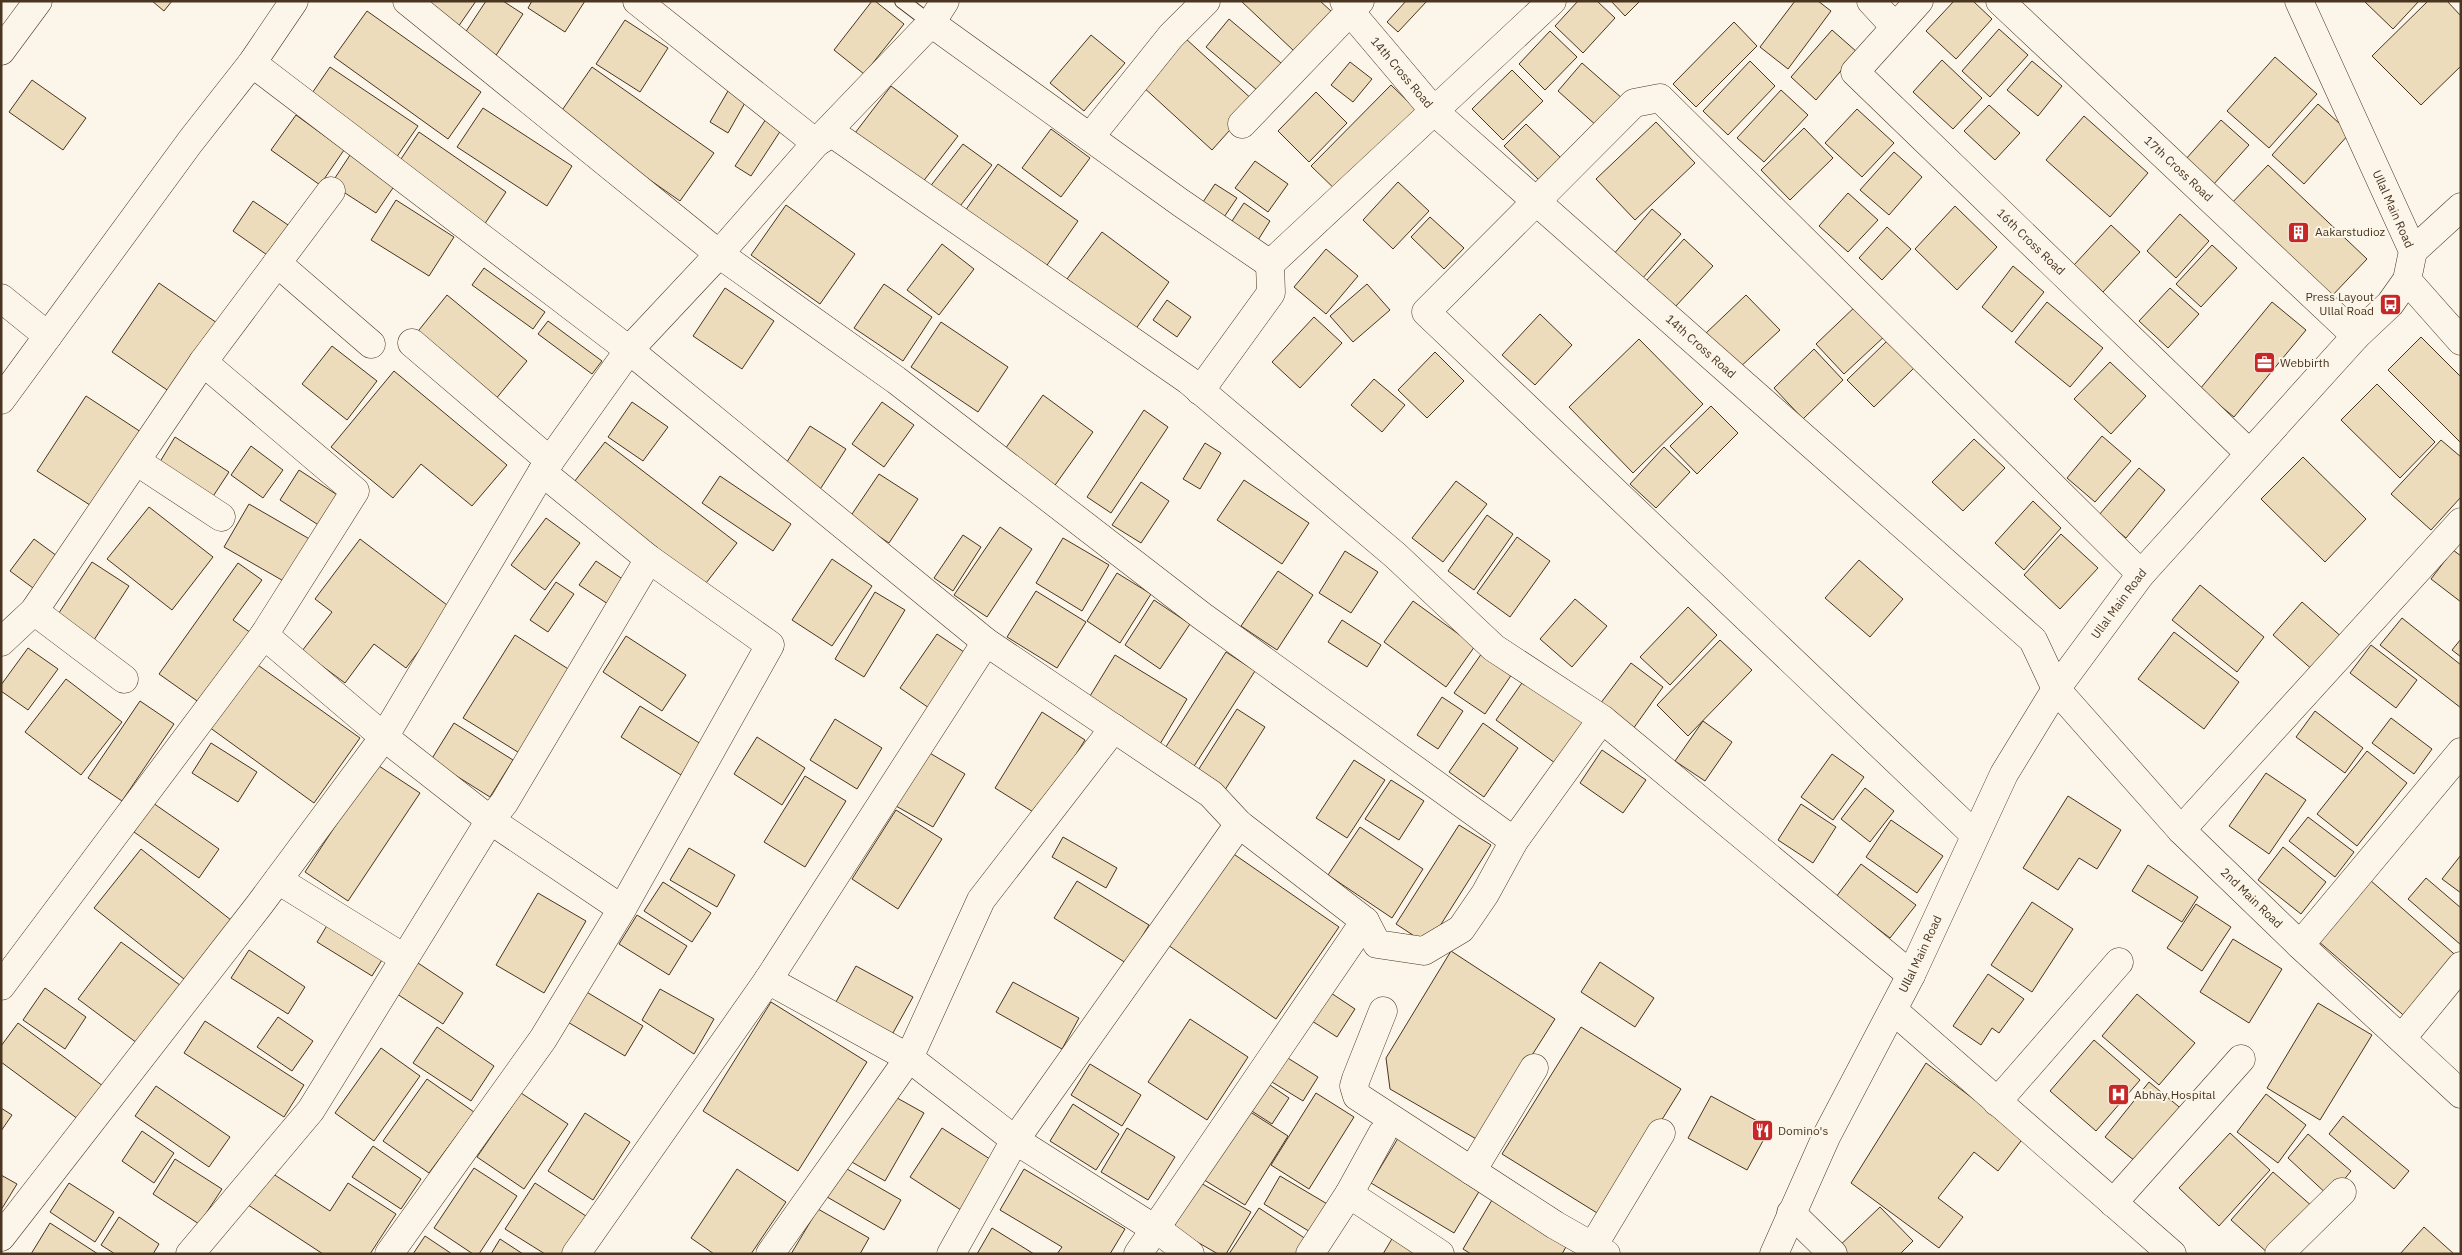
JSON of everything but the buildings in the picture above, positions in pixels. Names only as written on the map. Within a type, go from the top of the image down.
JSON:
[{"type":"street","points":[[1,51],[38,1]]},
{"type":"street","points":[[1,400],[190,142],[252,63],[294,1]]},
{"type":"street","points":[[407,1],[719,254],[896,380],[1202,616],[1514,841]]},
{"type":"street","points":[[636,1],[816,143]]},
{"type":"street","points":[[1090,137],[1171,36],[1206,1]]},
{"type":"street","points":[[1200,392],[1271,293],[1270,264],[1552,1]]},
{"type":"street","points":[[1871,1],[1896,27],[1919,1]]},
{"type":"street","name":"17th Cross Road","points":[[2000,1],[2356,336]]},
{"type":"street","name":"Ullal Main Road","points":[[1774,1254],[1826,1137],[1911,975],[1974,834],[2004,774],[2056,689],[2141,574],[2356,336],[2390,304],[2406,280],[2413,251],[2298,1]]},
{"type":"street","points":[[1242,124],[1352,5]]},
{"type":"street","name":"14th Cross Road","points":[[1352,5],[1435,112],[2033,640],[2056,689]]},
{"type":"street","points":[[1,1237],[278,880],[384,737],[546,467],[629,350],[719,254],[816,143],[938,12],[1090,137],[1270,264]]},
{"type":"street","name":"16th Cross Road","points":[[1896,27],[1855,72],[2249,453]]},
{"type":"street","points":[[252,63],[629,350],[986,642],[1211,794],[1239,824],[1365,921],[1377,944],[1424,951],[1461,929],[1485,894],[1514,841],[1602,719]]},
{"type":"street","points":[[1974,834],[1426,312],[1634,103],[1660,98],[2141,574]]},
{"type":"street","points":[[816,143],[832,133],[1188,380],[1396,555],[1494,648],[1602,719],[1911,975]]},
{"type":"street","points":[[1,642],[34,612],[203,362],[331,191]]},
{"type":"street","points":[[2413,251],[2461,207]]},
{"type":"street","points":[[277,263],[371,344]]},
{"type":"street","points":[[2406,280],[2461,341]]},
{"type":"street","points":[[1,298],[48,336]]},
{"type":"street","points":[[389,1254],[544,1039],[622,909],[770,645],[650,559],[546,467],[412,343]]},
{"type":"street","points":[[1,986],[264,636],[355,491],[203,362]]},
{"type":"street","points":[[136,461],[221,517]]},
{"type":"street","points":[[2181,830],[2461,522]]},
{"type":"street","points":[[190,1254],[311,1110],[490,820],[504,803],[650,559]]},
{"type":"street","points":[[34,612],[124,679]]},
{"type":"street","points":[[264,636],[384,737],[490,820],[622,909]]},
{"type":"street","points":[[576,1254],[768,980],[986,642]]},
{"type":"street","name":"2nd Main Road","points":[[2056,689],[2181,830],[2300,945],[2461,1094]]},
{"type":"street","points":[[770,1254],[909,1058],[981,900],[1114,728]]},
{"type":"street","points":[[2300,945],[2461,752]]},
{"type":"street","points":[[951,1254],[1016,1140],[1239,824]]},
{"type":"street","points":[[278,880],[404,958]]},
{"type":"street","points":[[1138,1254],[1365,921]]},
{"type":"street","points":[[1997,1102],[2119,962]]},
{"type":"street","points":[[2402,1038],[2461,966]]},
{"type":"street","points":[[768,980],[909,1058],[1016,1140],[1190,1254]]},
{"type":"street","points":[[1893,1010],[2172,1254]]},
{"type":"street","points":[[1383,1011],[1356,1079],[1355,1091],[1357,1096],[1555,1225],[1600,1250],[1661,1133]]},
{"type":"street","points":[[2113,1202],[2241,1059]]},
{"type":"street","points":[[1472,1170],[1534,1068]]},
{"type":"street","points":[[1310,1254],[1349,1194],[1382,1134]]},
{"type":"street","points":[[2279,1254],[2342,1192]]},
{"type":"street","points":[[1349,1194],[1440,1254]]},
{"type":"street","points":[[1791,1213],[1832,1254]]},
{"type":"lane","points":[[902,1],[938,12]]},
{"type":"place","name":"Aakarstudioz","points":[[2299,232]]},
{"type":"place","name":"Press Layout Ullal Road","points":[[2390,304]]},
{"type":"place","name":"Webbirth","points":[[2264,363]]},
{"type":"place","name":"Abhay Hospital","points":[[2118,1095]]},
{"type":"place","name":"Domino's","points":[[1762,1131]]}]
